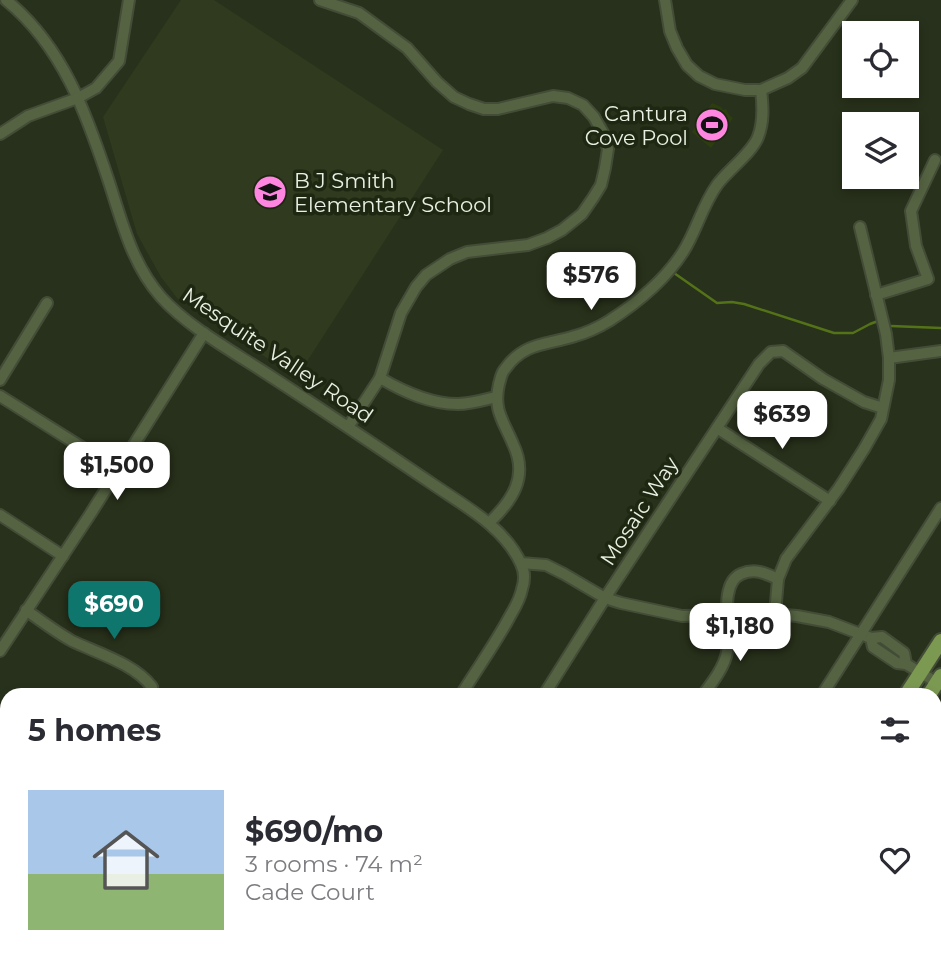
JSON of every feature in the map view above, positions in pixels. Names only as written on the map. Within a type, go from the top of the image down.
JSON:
[{"type":"main road","points":[[910,688],[941,641]]},
{"type":"street","name":"Mesquite Valley Road","points":[[6,0],[40,32],[78,98],[131,249],[161,297],[204,333],[489,523],[510,545],[521,563]]},
{"type":"street","points":[[0,134],[28,116],[78,98],[96,88],[119,61],[129,0]]},
{"type":"street","points":[[320,0],[359,13],[408,48],[437,82],[454,97],[469,104],[498,109],[553,96],[568,98],[583,105],[594,117],[608,149],[601,185],[582,214],[562,230],[528,245],[467,252],[450,259],[426,275],[401,313],[380,379],[348,427]]},
{"type":"street","points":[[665,0],[670,31],[687,65],[699,76],[715,84],[733,89],[761,90],[788,78],[802,68],[849,1]]},
{"type":"street","points":[[489,523],[506,507],[516,489],[519,474],[514,445],[499,417],[496,397],[502,371],[513,358],[532,346],[576,336],[607,322],[656,285],[684,252],[710,194],[758,138],[763,110],[761,90]]},
{"type":"street","points":[[876,295],[928,278],[916,246],[911,211],[935,160]]},
{"type":"street","points":[[775,614],[778,579],[786,559],[830,501],[881,419],[889,380],[889,358],[886,334],[860,227]]},
{"type":"street","points":[[0,380],[47,303]]},
{"type":"street","points":[[2,643],[63,556],[204,333]]},
{"type":"street","name":"Mosaic Way","points":[[548,688],[759,364],[771,352],[783,351],[823,379],[864,402],[883,408]]},
{"type":"street","points":[[889,358],[941,351]]},
{"type":"street","points":[[380,379],[412,395],[443,403],[461,405],[496,397]]},
{"type":"street","points":[[0,396],[118,470]]},
{"type":"street","points":[[717,428],[830,501]]},
{"type":"street","points":[[827,688],[866,636],[941,508]]},
{"type":"street","points":[[0,515],[63,556]]},
{"type":"street","points":[[465,688],[520,598],[524,574],[521,563],[546,565],[605,598],[682,616],[775,614],[829,622],[866,636],[882,638],[904,653],[906,664],[937,684]]},
{"type":"street","points":[[709,688],[727,652],[730,584],[736,577],[757,570],[778,579]]},
{"type":"street","points":[[26,611],[70,639],[111,657],[143,677],[152,688]]},
{"type":"shaded area","name":"B J Smith Elementary School","points":[[181,0],[214,0],[443,150],[297,377],[177,298],[161,277],[137,234],[103,117]]},
{"type":"shaded area","name":"Cantura Cove Pool","points":[[712,103],[723,110],[726,109],[733,118],[711,148],[692,132]]},
{"type":"waterway","points":[[674,273],[717,303],[744,304],[834,333],[853,333],[880,322]]},
{"type":"waterway","points":[[891,326],[941,328]]},
{"type":"place","name":"Cantura Cove Pool","points":[[712,125]]},
{"type":"place","name":"B J Smith Elementary School","points":[[270,192]]}]
